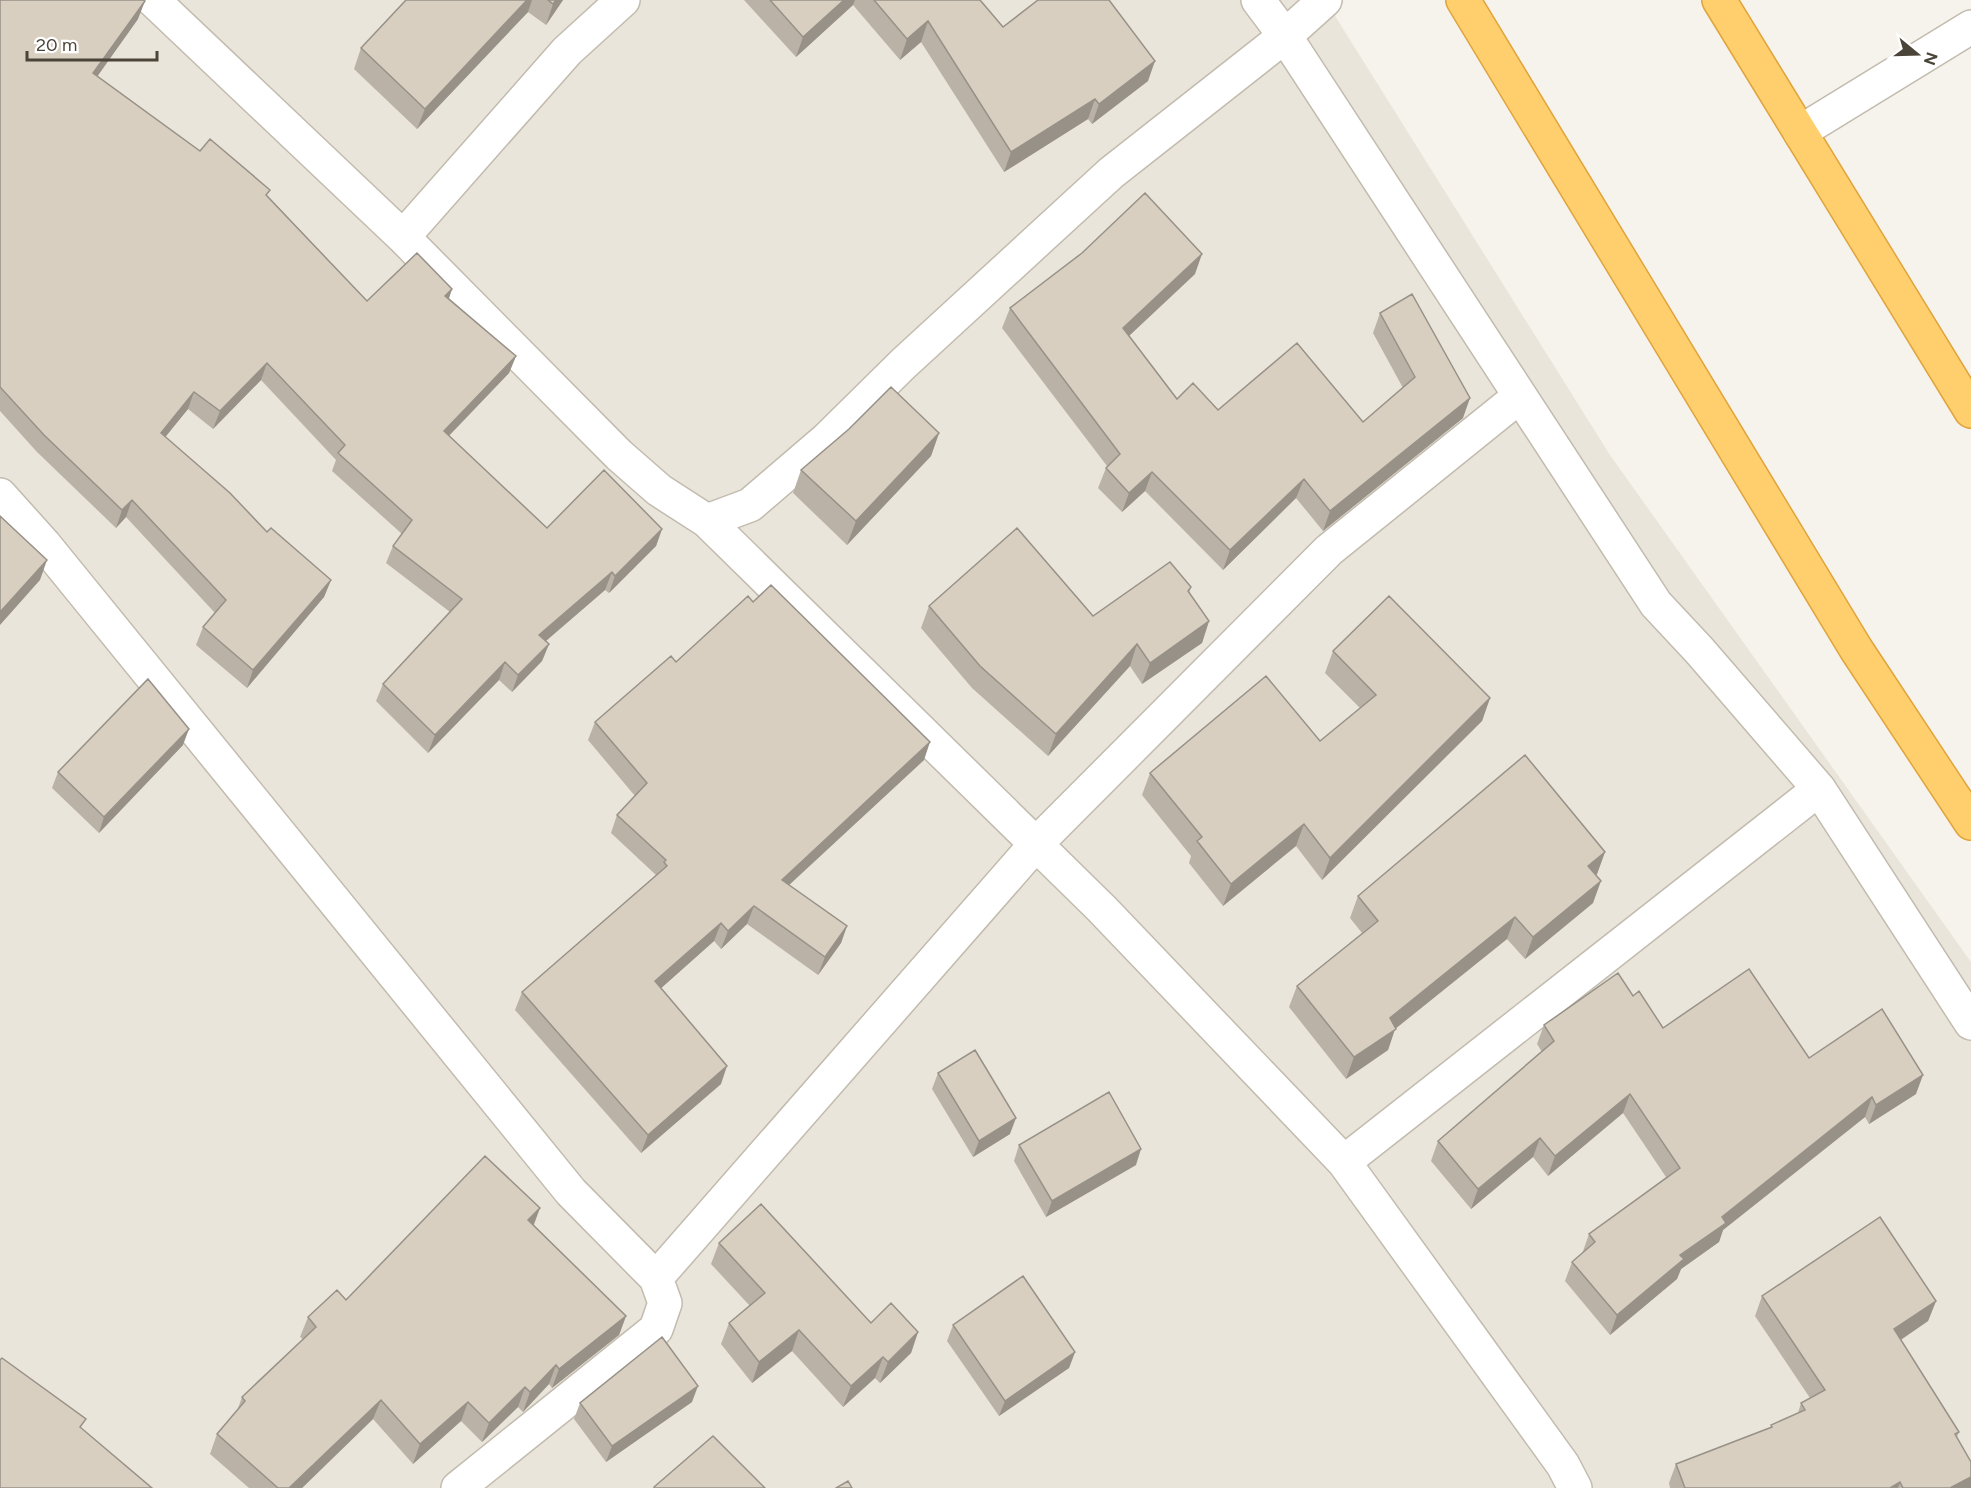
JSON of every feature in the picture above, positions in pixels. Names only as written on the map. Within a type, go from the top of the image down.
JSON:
[{"type":"highway","points":[[1463,0],[1856,649],[1971,823]]},
{"type":"highway","points":[[1719,0],[1971,411]]},
{"type":"street","points":[[153,0],[404,237],[619,455],[659,489],[707,521],[1102,909],[1344,1162],[1563,1465],[1575,1488]]},
{"type":"street","points":[[404,237],[567,51],[623,0]]},
{"type":"street","points":[[1258,0],[1286,36],[1656,604],[1699,650],[1819,789],[1971,1023]]},
{"type":"street","points":[[707,521],[750,505],[827,439],[903,364],[1111,172],[1286,36],[1325,0]]},
{"type":"street","points":[[1800,132],[1971,27]]},
{"type":"street","points":[[656,1278],[1036,844],[1329,550],[1520,396]]},
{"type":"street","points":[[0,495],[44,544],[571,1192],[656,1278],[665,1303],[656,1329],[458,1488]]},
{"type":"street","points":[[1344,1162],[1819,789]]},
{"type":"shaded area","points":[[0,0],[1325,0],[1610,455],[1971,962],[1971,1488],[0,1488]]},
{"type":"building","points":[[0,0],[145,1],[93,73],[200,151],[210,139],[270,190],[266,195],[367,301],[417,253],[452,289],[445,296],[516,356],[444,431],[547,528],[604,470],[662,529],[615,576],[612,572],[539,635],[549,644],[518,675],[505,662],[435,735],[383,684],[462,599],[393,546],[412,520],[338,453],[345,445],[267,363],[220,411],[194,392],[161,433],[230,493],[267,532],[271,528],[331,580],[253,670],[203,627],[226,600],[132,500],[122,510],[44,435],[0,387]]},
{"type":"building","points":[[406,0],[527,0],[425,109],[361,48]]},
{"type":"building","points":[[770,0],[844,0],[803,37]]},
{"type":"building","points":[[874,0],[980,0],[1003,27],[1038,0],[1109,0],[1155,61],[1099,104],[1095,99],[1011,152],[928,21],[907,39]]},
{"type":"building","points":[[1145,193],[1202,254],[1123,328],[1177,399],[1193,383],[1218,410],[1297,343],[1363,422],[1415,377],[1380,313],[1412,294],[1470,398],[1330,511],[1304,479],[1230,550],[1152,472],[1129,493],[1106,468],[1120,454],[1010,308],[1082,253]]},
{"type":"building","points":[[891,387],[939,433],[856,521],[801,470],[849,429]]},
{"type":"building","points":[[0,516],[47,560],[0,612]]},
{"type":"building","points":[[1017,528],[1093,616],[1170,562],[1191,587],[1188,591],[1209,621],[1150,663],[1137,644],[1056,734],[980,666],[929,606]]},
{"type":"building","points":[[771,585],[930,742],[782,880],[847,926],[825,957],[754,906],[728,931],[721,923],[655,981],[727,1066],[648,1135],[522,992],[667,866],[664,862],[666,860],[617,815],[647,783],[595,722],[671,656],[676,662],[748,596],[753,602]]},
{"type":"building","points":[[1389,596],[1490,698],[1330,858],[1304,824],[1231,884],[1197,841],[1202,837],[1150,773],[1266,676],[1320,741],[1376,695],[1333,651]]},
{"type":"building","points":[[148,679],[189,729],[104,817],[58,772]]},
{"type":"building","points":[[1525,755],[1605,852],[1588,866],[1601,881],[1533,937],[1515,917],[1390,1018],[1396,1029],[1354,1057],[1297,986],[1378,921],[1358,896]]},
{"type":"building","points":[[1749,969],[1809,1058],[1882,1009],[1923,1075],[1876,1105],[1872,1097],[1722,1217],[1726,1223],[1680,1255],[1684,1259],[1617,1315],[1572,1262],[1595,1242],[1589,1234],[1680,1168],[1630,1094],[1555,1156],[1540,1138],[1478,1189],[1438,1141],[1554,1041],[1544,1025],[1618,973],[1633,996],[1639,991],[1663,1028]]},
{"type":"building","points":[[975,1050],[1016,1118],[979,1141],[938,1073]]},
{"type":"building","points":[[1109,1092],[1141,1149],[1052,1201],[1019,1145]]},
{"type":"building","points":[[485,1156],[540,1208],[528,1220],[626,1316],[559,1369],[556,1365],[530,1392],[525,1387],[489,1423],[468,1402],[420,1444],[381,1400],[289,1488],[278,1488],[217,1434],[245,1401],[242,1397],[316,1327],[308,1317],[337,1290],[346,1300]]},
{"type":"building","points":[[761,1204],[871,1323],[891,1303],[918,1332],[888,1362],[883,1357],[851,1386],[799,1330],[759,1362],[729,1323],[765,1293],[719,1243]]},
{"type":"building","points":[[1880,1217],[1936,1301],[1894,1329],[1959,1432],[1955,1434],[1971,1462],[1971,1477],[1950,1488],[1903,1488],[1900,1482],[1890,1488],[1685,1488],[1676,1464],[1772,1427],[1771,1425],[1805,1410],[1801,1403],[1825,1390],[1762,1296]]},
{"type":"building","points":[[1023,1276],[1075,1352],[1005,1401],[953,1325]]},
{"type":"building","points":[[662,1337],[698,1386],[612,1446],[580,1403]]},
{"type":"building","points":[[2,1358],[86,1419],[80,1427],[152,1488],[0,1488],[0,1360]]},
{"type":"building","points":[[713,1436],[765,1488],[654,1488],[654,1487]]},
{"type":"building","points":[[848,1481],[852,1488],[836,1488]]}]
